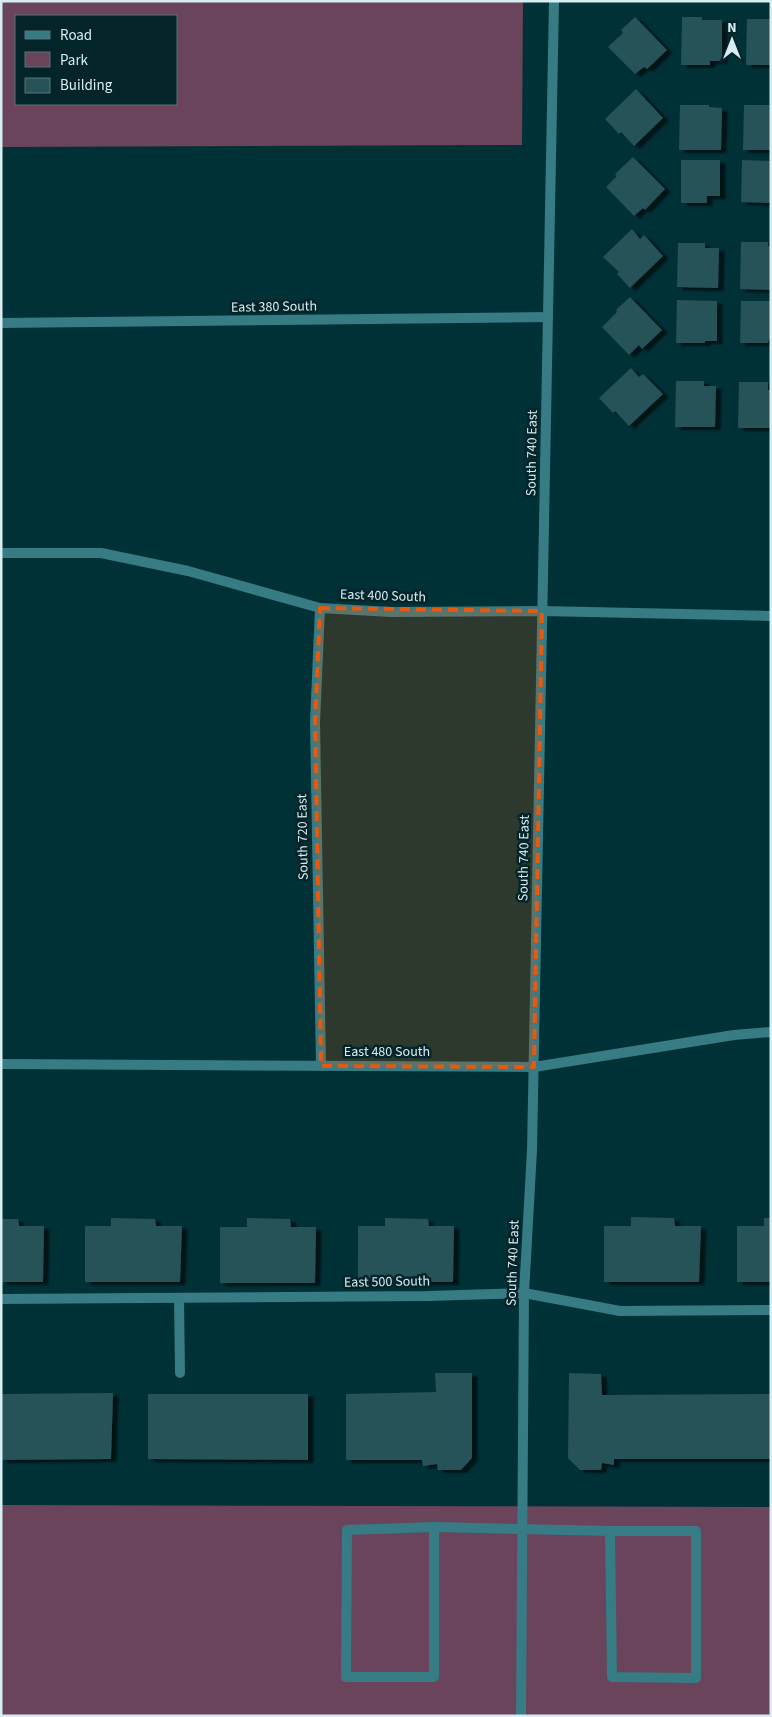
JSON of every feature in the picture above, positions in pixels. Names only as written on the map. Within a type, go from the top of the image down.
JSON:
[{"type":"street","name":"South 740 East","points":[[521,1716],[524,1293],[532,1160],[554,1]]},
{"type":"street","name":"East 380 South","points":[[1,323],[548,318]]},
{"type":"street","name":"East 400 South","points":[[1,553],[101,553],[188,571],[320,608],[391,612],[542,611],[771,616]]},
{"type":"street","name":"South 720 East","points":[[320,608],[315,722],[322,1066]]},
{"type":"street","name":"East 480 South","points":[[1,1064],[534,1066],[734,1035],[771,1032]]},
{"type":"street","name":"East 500 South","points":[[1,1299],[524,1293],[620,1311],[771,1310]]},
{"type":"street","points":[[179,1298],[180,1373]]},
{"type":"street","points":[[434,1527],[434,1677],[346,1677],[347,1530],[434,1527],[696,1531],[696,1678],[612,1677],[610,1531]]},
{"type":"highlighted area","points":[[320,608],[542,611],[534,1067],[321,1066],[315,722]]},
{"type":"green space","points":[[1,1],[523,1],[522,145],[1,147]]},
{"type":"green space","points":[[1,1505],[771,1507],[771,1716],[1,1716]]},
{"type":"building","points":[[635,17],[667,50],[647,69],[644,67],[635,74],[608,47],[623,33],[621,30]]},
{"type":"building","points":[[682,17],[722,20],[722,61],[710,61],[710,65],[681,65]]},
{"type":"building","points":[[747,19],[771,19],[771,65],[746,65]]},
{"type":"building","points":[[636,89],[663,118],[634,146],[605,119]]},
{"type":"building","points":[[680,105],[709,105],[709,107],[722,108],[721,150],[679,150]]},
{"type":"building","points":[[744,105],[771,105],[771,150],[743,150]]},
{"type":"building","points":[[633,157],[665,189],[645,210],[643,208],[634,216],[606,187],[617,176],[615,174]]},
{"type":"building","points":[[681,160],[720,160],[720,196],[707,196],[707,203],[681,203]]},
{"type":"building","points":[[742,160],[771,161],[771,197],[769,203],[741,202]]},
{"type":"building","points":[[632,229],[640,239],[644,235],[663,256],[630,288],[617,274],[619,272],[603,257]]},
{"type":"building","points":[[741,242],[768,242],[768,246],[771,246],[771,290],[740,289]]},
{"type":"building","points":[[678,243],[705,243],[705,248],[719,248],[718,288],[677,287]]},
{"type":"building","points":[[630,297],[662,330],[642,349],[639,345],[629,355],[602,327]]},
{"type":"building","points":[[677,300],[717,301],[717,341],[676,343]]},
{"type":"building","points":[[741,301],[771,301],[771,339],[769,339],[768,343],[740,343]]},
{"type":"building","points":[[631,368],[639,377],[643,374],[663,394],[629,426],[599,398]]},
{"type":"building","points":[[676,381],[704,381],[704,386],[716,386],[715,427],[675,427]]},
{"type":"building","points":[[739,382],[768,382],[768,390],[771,390],[771,428],[738,428]]},
{"type":"building","points":[[631,1217],[674,1218],[675,1226],[701,1226],[699,1282],[604,1282],[604,1226],[631,1226]]},
{"type":"building","points":[[111,1218],[155,1219],[156,1226],[182,1226],[180,1282],[85,1282],[85,1226],[111,1226]]},
{"type":"building","points":[[247,1218],[290,1219],[291,1227],[316,1227],[315,1283],[220,1283],[220,1227],[247,1227]]},
{"type":"building","points":[[385,1218],[428,1219],[429,1226],[454,1226],[453,1282],[358,1282],[358,1226],[385,1226]]},
{"type":"building","points":[[764,1218],[771,1218],[771,1282],[737,1282],[737,1226],[764,1226]]},
{"type":"building","points":[[1,1219],[18,1219],[19,1226],[44,1226],[43,1282],[1,1282]]},
{"type":"building","points":[[435,1373],[472,1373],[472,1458],[461,1470],[438,1470],[437,1464],[423,1466],[422,1460],[346,1460],[346,1394],[436,1392]]},
{"type":"building","points":[[569,1373],[601,1374],[602,1395],[771,1394],[771,1459],[614,1459],[614,1465],[602,1463],[601,1470],[580,1470],[568,1458]]},
{"type":"building","points":[[113,1393],[111,1459],[1,1460],[1,1394]]},
{"type":"building","points":[[148,1394],[308,1394],[308,1460],[148,1459]]}]
